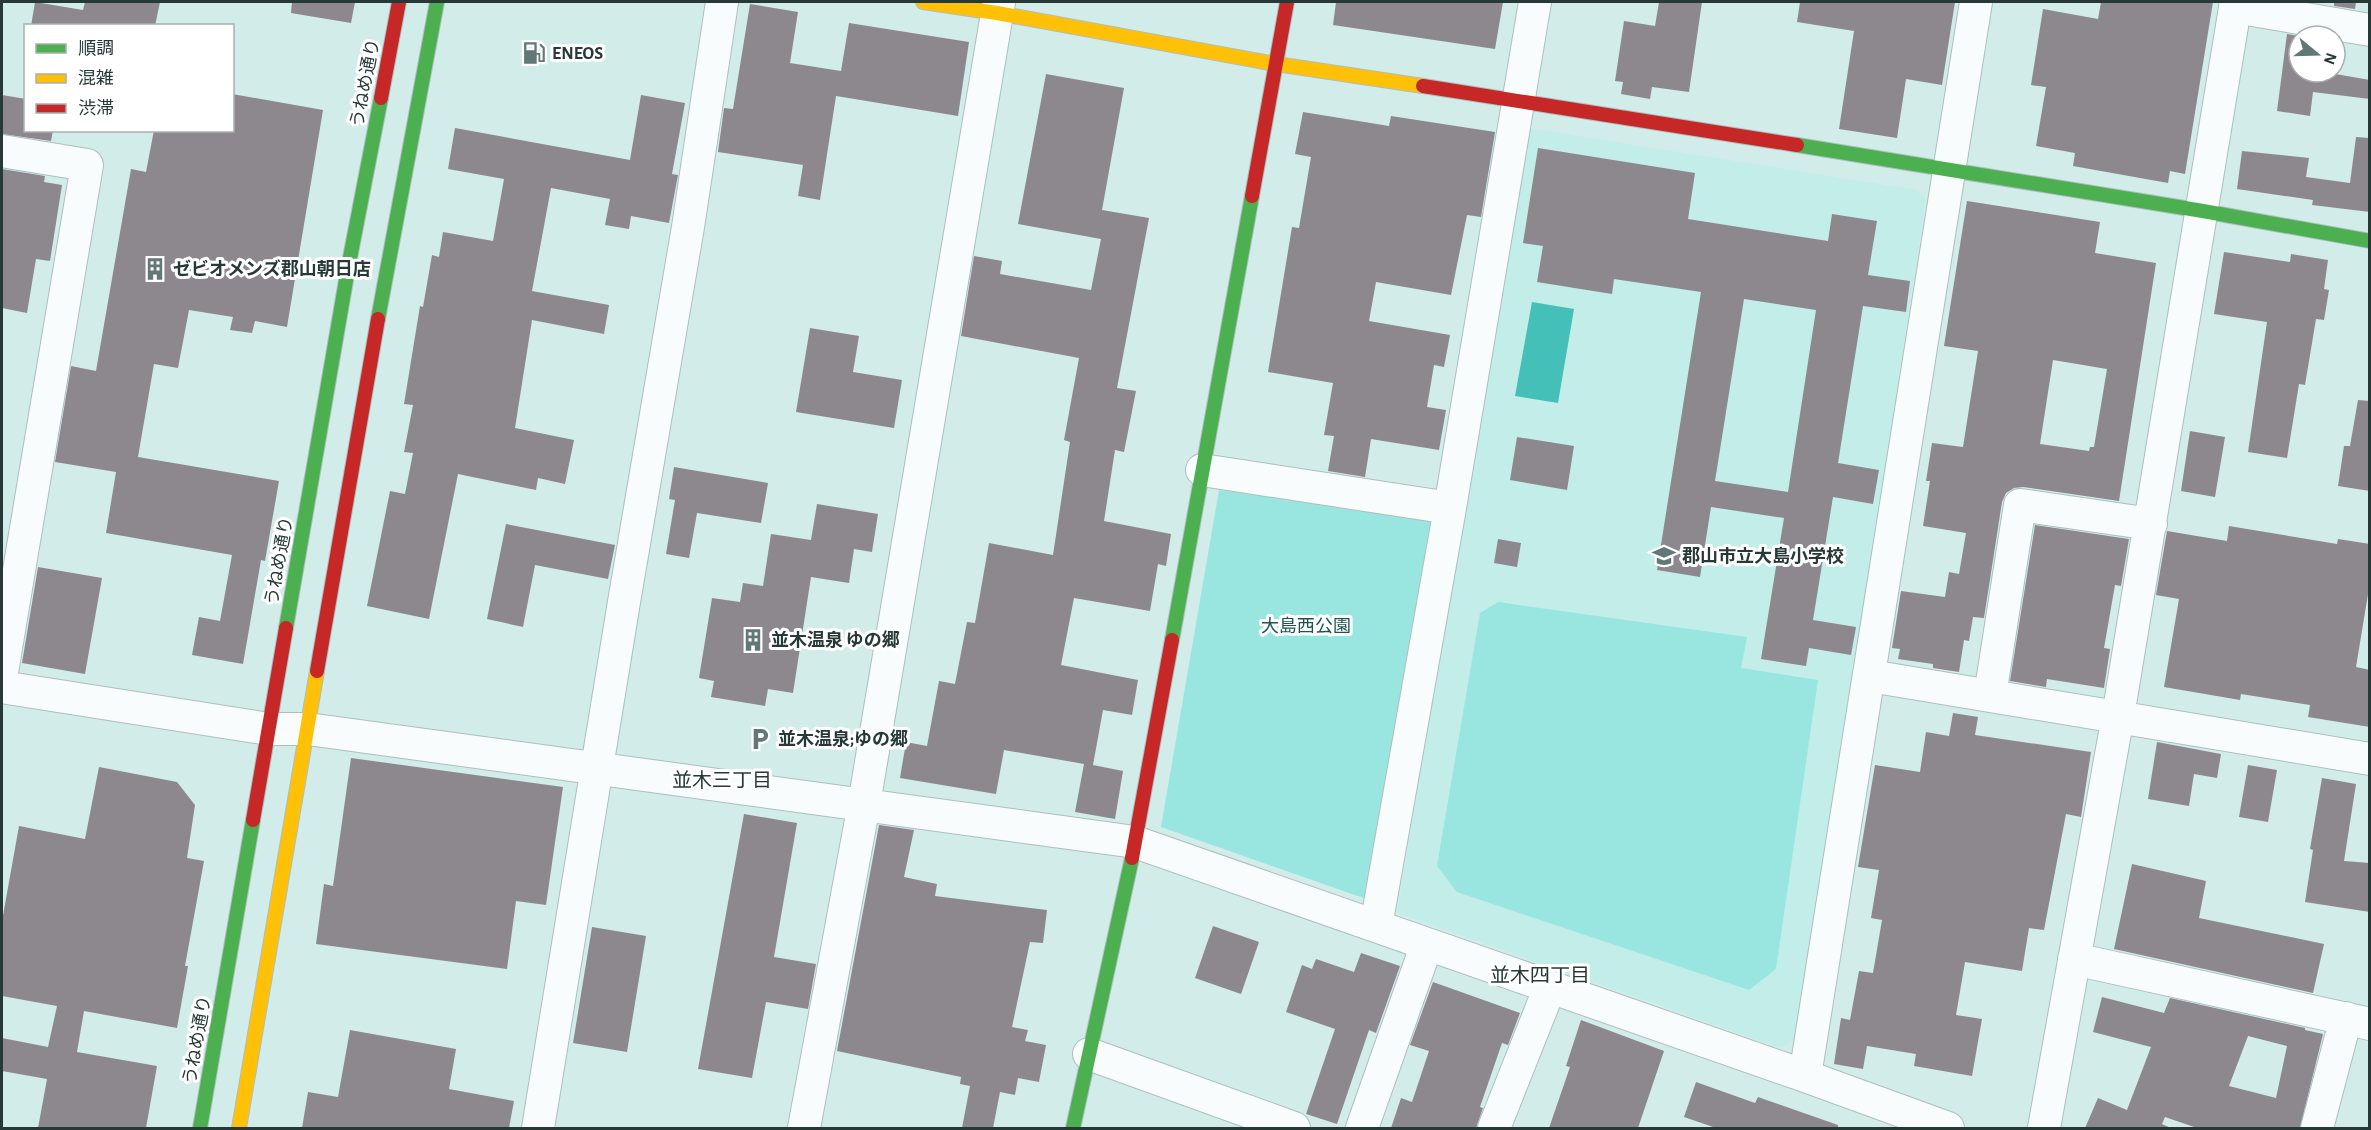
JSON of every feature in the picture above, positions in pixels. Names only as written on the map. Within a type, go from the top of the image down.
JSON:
[{"type":"street","name":"うねめ通り","points":[[200,1128],[347,274],[399,2]]},
{"type":"street","points":[[239,1128],[365,390],[437,2]]},
{"type":"street","points":[[538,1128],[688,227],[722,2]]},
{"type":"street","points":[[923,2],[998,7],[1276,64],[1518,100],[2370,240]]},
{"type":"street","points":[[1072,1128],[1135,842],[1287,2]]},
{"type":"street","points":[[1376,926],[1450,508],[1535,2]]},
{"type":"street","points":[[1805,1076],[1976,2]]},
{"type":"street","points":[[2044,1128],[2151,524],[2235,4],[2370,30]]},
{"type":"street","points":[[804,1128],[864,804],[998,7]]},
{"type":"street","points":[[2,151],[87,165],[2,672]]},
{"type":"street","points":[[1202,470],[1450,508]]},
{"type":"street","points":[[1990,695],[2020,505],[2151,524]]},
{"type":"street","points":[[1870,676],[2370,759]]},
{"type":"street","points":[[2,687],[269,729],[308,729],[1135,842],[1948,1128]]},
{"type":"street","points":[[1362,1128],[1427,944]]},
{"type":"street","points":[[2074,959],[2358,1021],[2317,1128]]},
{"type":"street","points":[[1494,1128],[1550,987]]},
{"type":"street","points":[[1089,1054],[1294,1128]]},
{"type":"shaded area","name":"郡山市立大島小学校","points":[[1528,128],[1917,190],[1926,200],[1797,1037],[1781,1048],[1397,913]]},
{"type":"shaded area","points":[[1532,302],[1574,309],[1558,403],[1515,396]]},
{"type":"green space","name":"大島西公園","points":[[1219,490],[1435,520],[1369,900],[1161,827]]},
{"type":"green space","points":[[1498,602],[1747,637],[1741,668],[1818,680],[1776,969],[1749,990],[1457,892],[1437,866],[1480,613]]},
{"type":"building","points":[[35,2],[83,10],[85,2],[160,2],[155,24],[31,24]]},
{"type":"building","points":[[292,2],[355,2],[351,23],[291,13]]},
{"type":"building","points":[[1336,2],[1503,2],[1495,49],[1333,25]]},
{"type":"building","points":[[1659,2],[1702,2],[1689,92],[1652,87],[1650,99],[1621,94],[1623,82],[1615,81],[1624,21],[1655,26]]},
{"type":"building","points":[[1800,2],[1955,2],[1942,85],[1906,79],[1897,138],[1839,129],[1854,31],[1797,22]]},
{"type":"building","points":[[2101,2],[2213,2],[2185,174],[2170,171],[2168,183],[2073,166],[2075,153],[2036,146],[2046,87],[2031,85],[2043,9],[2098,19]]},
{"type":"building","points":[[2334,2],[2356,2],[2355,9],[2334,6]]},
{"type":"building","points":[[750,4],[798,12],[790,63],[841,71],[849,23],[969,42],[958,116],[836,96],[820,200],[798,196],[803,165],[718,152],[724,108],[733,109]]},
{"type":"building","points":[[2287,34],[2287,84],[2347,84],[2347,76],[2370,80],[2370,99],[2313,92],[2310,116],[2277,111]]},
{"type":"building","points":[[1046,74],[1124,88],[1102,210],[1149,218],[1117,388],[1136,391],[1124,452],[1115,450],[1104,521],[1171,534],[1166,566],[1158,564],[1150,611],[1074,598],[1061,665],[1138,680],[1132,715],[1103,710],[1093,765],[1123,771],[1115,819],[1075,812],[1084,764],[1004,750],[996,794],[900,778],[906,742],[927,746],[939,681],[955,684],[967,622],[975,623],[989,543],[1053,555],[1070,442],[1064,440],[1079,358],[961,336],[974,256],[1002,261],[1000,274],[1091,290],[1101,239],[1018,224]]},
{"type":"building","points":[[234,94],[323,110],[287,327],[255,321],[252,333],[230,330],[233,317],[189,310],[178,368],[154,364],[138,457],[279,481],[265,561],[261,560],[243,664],[192,655],[199,617],[220,621],[232,555],[106,533],[116,472],[55,462],[71,366],[96,371],[131,169],[146,172],[154,132],[234,132]]},
{"type":"building","points":[[2,95],[24,99],[24,132],[53,132],[51,141],[2,134]]},
{"type":"building","points":[[641,95],[685,103],[672,174],[678,175],[669,223],[631,216],[629,229],[605,225],[610,199],[551,188],[532,291],[609,305],[604,334],[532,320],[515,428],[574,440],[565,484],[538,478],[536,490],[458,474],[429,619],[367,606],[390,491],[405,494],[413,453],[404,452],[413,405],[404,404],[420,306],[423,307],[432,255],[439,257],[443,232],[493,241],[504,179],[448,169],[455,128],[630,160]]},
{"type":"building","points":[[1303,112],[1389,126],[1391,116],[1495,132],[1481,217],[1467,215],[1451,295],[1376,282],[1369,321],[1450,335],[1444,367],[1434,365],[1427,407],[1446,410],[1439,450],[1371,439],[1365,477],[1328,471],[1334,436],[1324,435],[1333,383],[1268,372],[1292,227],[1299,228],[1311,157],[1295,154]]},
{"type":"building","points":[[2356,137],[2370,138],[2370,212],[2312,205],[2313,200],[2237,189],[2242,151],[2309,158],[2306,177],[2350,183]]},
{"type":"building","points":[[1538,148],[1695,173],[1688,219],[1828,241],[1832,214],[1877,221],[1868,275],[1910,281],[1906,312],[1863,306],[1838,463],[1879,470],[1873,504],[1833,497],[1813,620],[1856,627],[1851,655],[1809,648],[1806,666],[1761,659],[1784,518],[1711,507],[1700,577],[1657,570],[1701,292],[1614,279],[1612,294],[1537,282],[1543,246],[1523,243]],"holes":[[[1744,299],[1816,310],[1788,492],[1715,481]]]},
{"type":"building","points":[[2,169],[45,176],[44,182],[62,185],[50,261],[36,259],[27,313],[2,308]]},
{"type":"building","points":[[1967,201],[2100,222],[2095,253],[2156,263],[2119,501],[2023,487],[2014,488],[2006,493],[2002,502],[1984,618],[1973,617],[1969,641],[1964,640],[1959,672],[1933,668],[1933,664],[1898,659],[1900,649],[1892,648],[1901,591],[1945,597],[1949,572],[1959,574],[1966,533],[1923,526],[1930,481],[1926,481],[1932,443],[1963,447],[1978,351],[1944,346]],"holes":[[[2053,360],[2107,369],[2094,447],[2090,447],[2089,451],[2040,444]]]},
{"type":"building","points":[[2224,252],[2290,262],[2291,254],[2328,260],[2324,289],[2329,290],[2324,320],[2316,319],[2305,385],[2299,384],[2287,458],[2248,452],[2267,322],[2214,314]]},
{"type":"building","points":[[810,328],[859,336],[853,372],[902,380],[894,428],[796,412]]},
{"type":"building","points":[[2358,400],[2370,401],[2370,491],[2338,486],[2344,446],[2350,446]]},
{"type":"building","points":[[2190,431],[2225,437],[2215,497],[2181,491]]},
{"type":"building","points":[[1517,437],[1574,446],[1567,490],[1510,480]]},
{"type":"building","points":[[674,467],[768,483],[761,523],[697,513],[689,558],[666,554],[675,500],[669,499]]},
{"type":"building","name":"並木温泉 ゆの郷","points":[[817,504],[878,514],[872,552],[854,549],[849,583],[811,577],[793,693],[768,689],[765,706],[711,697],[714,681],[699,678],[712,598],[740,602],[743,583],[763,586],[771,534],[811,540]]},
{"type":"building","points":[[506,524],[615,545],[608,579],[535,565],[523,627],[487,619]]},
{"type":"building","points":[[2035,525],[2129,539],[2121,586],[2115,585],[2104,648],[2110,649],[2104,688],[2047,679],[2046,687],[2010,681]]},
{"type":"building","points":[[2229,526],[2337,544],[2338,539],[2370,544],[2370,582],[2356,667],[2370,670],[2370,727],[2308,717],[2310,705],[2241,694],[2240,700],[2164,687],[2179,599],[2156,595],[2167,531],[2227,541]]},
{"type":"building","points":[[1498,539],[1521,543],[1517,567],[1494,563]]},
{"type":"building","points":[[38,567],[102,578],[85,674],[22,663]]},
{"type":"building","points":[[1953,713],[1978,717],[1975,735],[2091,752],[2081,817],[2066,814],[2044,930],[2029,928],[2022,971],[1965,962],[1956,1015],[1982,1019],[1972,1076],[1914,1066],[1916,1054],[1867,1046],[1863,1069],[1834,1064],[1841,1018],[1850,1020],[1859,971],[1873,973],[1882,920],[1871,918],[1879,870],[1858,867],[1875,765],[1920,772],[1926,732],[1949,736]]},
{"type":"building","points":[[2157,742],[2221,754],[2217,778],[2194,774],[2189,806],[2148,799]]},
{"type":"building","points":[[351,758],[563,787],[546,905],[516,901],[507,969],[316,944],[324,884],[333,886]]},
{"type":"building","points":[[2248,765],[2277,770],[2268,822],[2239,817]]},
{"type":"building","points":[[99,767],[177,782],[195,805],[187,858],[204,861],[185,966],[188,966],[177,1028],[84,1011],[77,1052],[157,1066],[146,1128],[38,1128],[47,1079],[2,1071],[2,1038],[48,1047],[57,1006],[2,996],[2,921],[19,826],[85,839]]},
{"type":"building","points":[[2322,778],[2356,784],[2344,861],[2370,863],[2370,912],[2305,902],[2313,850],[2310,849]]},
{"type":"building","points":[[744,814],[797,823],[774,957],[816,964],[808,1009],[766,1002],[752,1078],[698,1069]]},
{"type":"building","points":[[879,825],[914,830],[904,877],[937,884],[935,896],[1047,910],[1043,943],[1030,942],[1012,1027],[1028,1030],[1025,1041],[1046,1045],[1039,1082],[1018,1078],[1015,1095],[1000,1092],[993,1128],[962,1128],[970,1086],[960,1084],[961,1077],[837,1051]]},
{"type":"building","points":[[2132,864],[2206,881],[2199,918],[2324,944],[2313,993],[2114,949]]},
{"type":"building","points":[[1213,926],[1259,942],[1241,994],[1195,978]]},
{"type":"building","points":[[592,927],[646,936],[627,1052],[573,1043]]},
{"type":"building","points":[[1361,953],[1400,966],[1376,1033],[1369,1030],[1337,1124],[1306,1114],[1335,1029],[1286,1012],[1302,965],[1312,969],[1316,959],[1354,972]]},
{"type":"building","points":[[1433,982],[1520,1013],[1508,1045],[1502,1043],[1480,1107],[1483,1108],[1476,1128],[1391,1128],[1401,1098],[1412,1102],[1429,1051],[1410,1045]]},
{"type":"building","points":[[2102,997],[2164,1013],[2170,998],[2323,1034],[2300,1128],[2197,1128],[2165,1117],[2162,1124],[2171,1128],[2085,1128],[2098,1098],[2127,1110],[2151,1047],[2093,1032]],"holes":[[[2248,1036],[2287,1046],[2276,1098],[2229,1086]]]},
{"type":"building","points":[[1581,1020],[1664,1051],[1638,1128],[1549,1128],[1570,1067],[1566,1066]]},
{"type":"building","points":[[350,1030],[456,1049],[449,1089],[514,1101],[509,1128],[302,1128],[308,1092],[338,1097]]},
{"type":"building","points":[[1696,1082],[1755,1103],[1758,1097],[1838,1125],[1838,1128],[1716,1128],[1684,1117]]},
{"type":"traffic: fast","points":[[378,319],[437,2]]},
{"type":"traffic: fast","points":[[286,628],[349,263],[381,98]]},
{"type":"traffic: fast","points":[[1797,145],[2203,211],[2370,241]]},
{"type":"traffic: fast","points":[[1172,640],[1252,196]]},
{"type":"traffic: fast","points":[[200,1128],[253,820]]},
{"type":"traffic: fast","points":[[1073,1128],[1132,858]]},
{"type":"traffic: slow","points":[[923,2],[997,13],[1276,64],[1423,86]]},
{"type":"traffic: slow","points":[[239,1128],[317,671]]},
{"type":"traffic: jam","points":[[381,98],[399,2]]},
{"type":"traffic: jam","points":[[1252,196],[1287,2]]},
{"type":"traffic: jam","points":[[1423,86],[1797,145]]},
{"type":"traffic: jam","points":[[317,671],[378,319]]},
{"type":"traffic: jam","points":[[253,820],[286,628]]},
{"type":"traffic: jam","points":[[1132,858],[1172,640]]},
{"type":"place","name":"ENEOS","points":[[534,53]]},
{"type":"place","name":"ゼビオメンズ郡山朝日店","points":[[155,269]]},
{"type":"place","name":"郡山市立大島小学校","points":[[1664,556]]},
{"type":"place","name":"並木温泉 ゆの郷","points":[[753,640]]},
{"type":"place","name":"並木温泉;ゆの郷","points":[[760,739]]},
{"type":"district","name":"並木三丁目","points":[[722,780]]},
{"type":"district","name":"並木四丁目","points":[[1540,975]]}]
